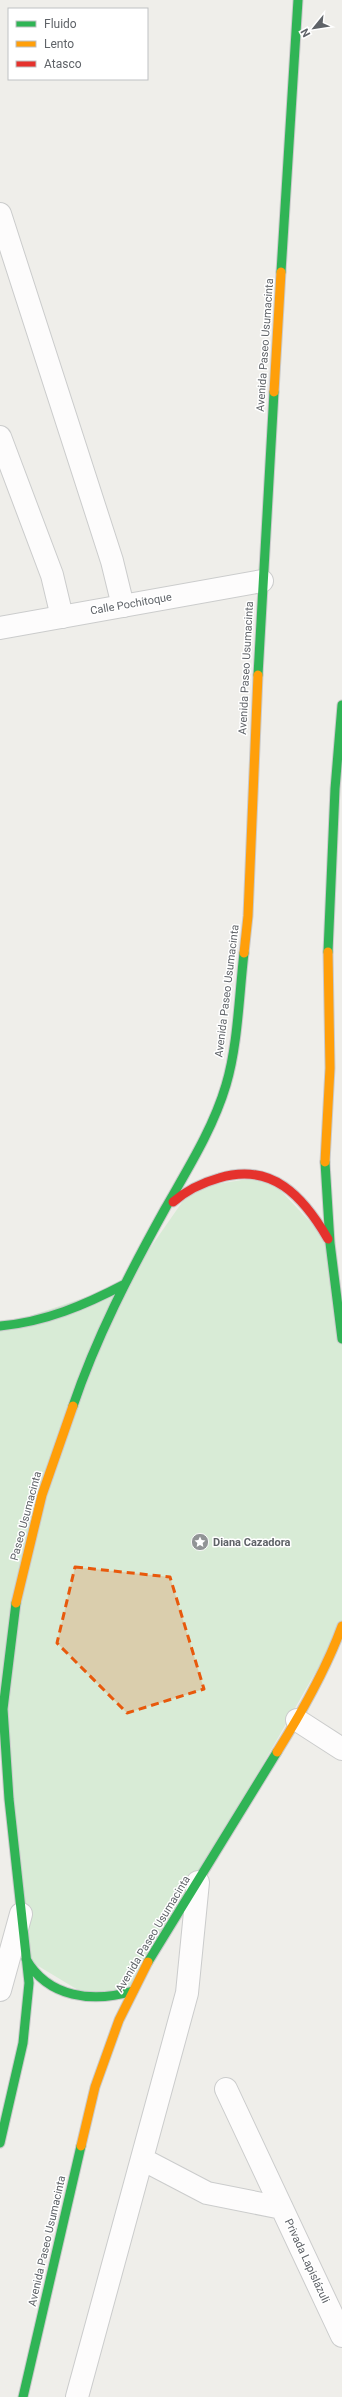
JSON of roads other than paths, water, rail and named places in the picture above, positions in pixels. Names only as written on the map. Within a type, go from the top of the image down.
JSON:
[{"type":"main road","name":"Avenida Paseo Usumacinta","points":[[113,1310],[125,1284],[165,1209],[184,1178],[216,1112],[226,1084],[232,1050],[248,916],[262,580],[298,0]]},
{"type":"main road","points":[[342,705],[327,966],[336,1062],[325,1156],[330,1243],[342,1339]]},
{"type":"main road","points":[[165,1209],[192,1188],[216,1177],[230,1173],[257,1172],[279,1182],[300,1199],[317,1219],[330,1243]]},
{"type":"main road","points":[[0,1326],[18,1325],[48,1318],[102,1297],[125,1284]]},
{"type":"main road","name":"Paseo Usumacinta","points":[[0,2142],[18,2071],[28,2004],[21,1914],[9,1799],[3,1709],[16,1604],[42,1495],[80,1387],[113,1310]]},
{"type":"main road","name":"Avenida Paseo Usumacinta","points":[[23,2397],[95,2087],[106,2053],[133,1992],[177,1914],[297,1720],[336,1643],[342,1626]]},
{"type":"main road","points":[[0,1765],[9,1799]]},
{"type":"main road","points":[[25,1958],[34,1972],[46,1984],[58,1990],[88,1996],[112,1997],[133,1992]]},
{"type":"street","points":[[0,214],[112,561],[123,606]]},
{"type":"street","points":[[0,437],[52,575],[62,617]]},
{"type":"street","name":"Calle Pochitoque","points":[[0,628],[262,580]]},
{"type":"street","points":[[297,1720],[342,1749]]},
{"type":"street","points":[[77,2397],[187,1993],[198,1882]]},
{"type":"street","points":[[0,1990],[21,1914]]},
{"type":"street","name":"Privada Lapislázuli","points":[[226,2089],[342,2336]]},
{"type":"street","name":"Privada Lapislázuli","points":[[142,2159],[207,2193],[282,2208]]},
{"type":"place","name":"Diana Cazadora","points":[[200,1542]]}]
